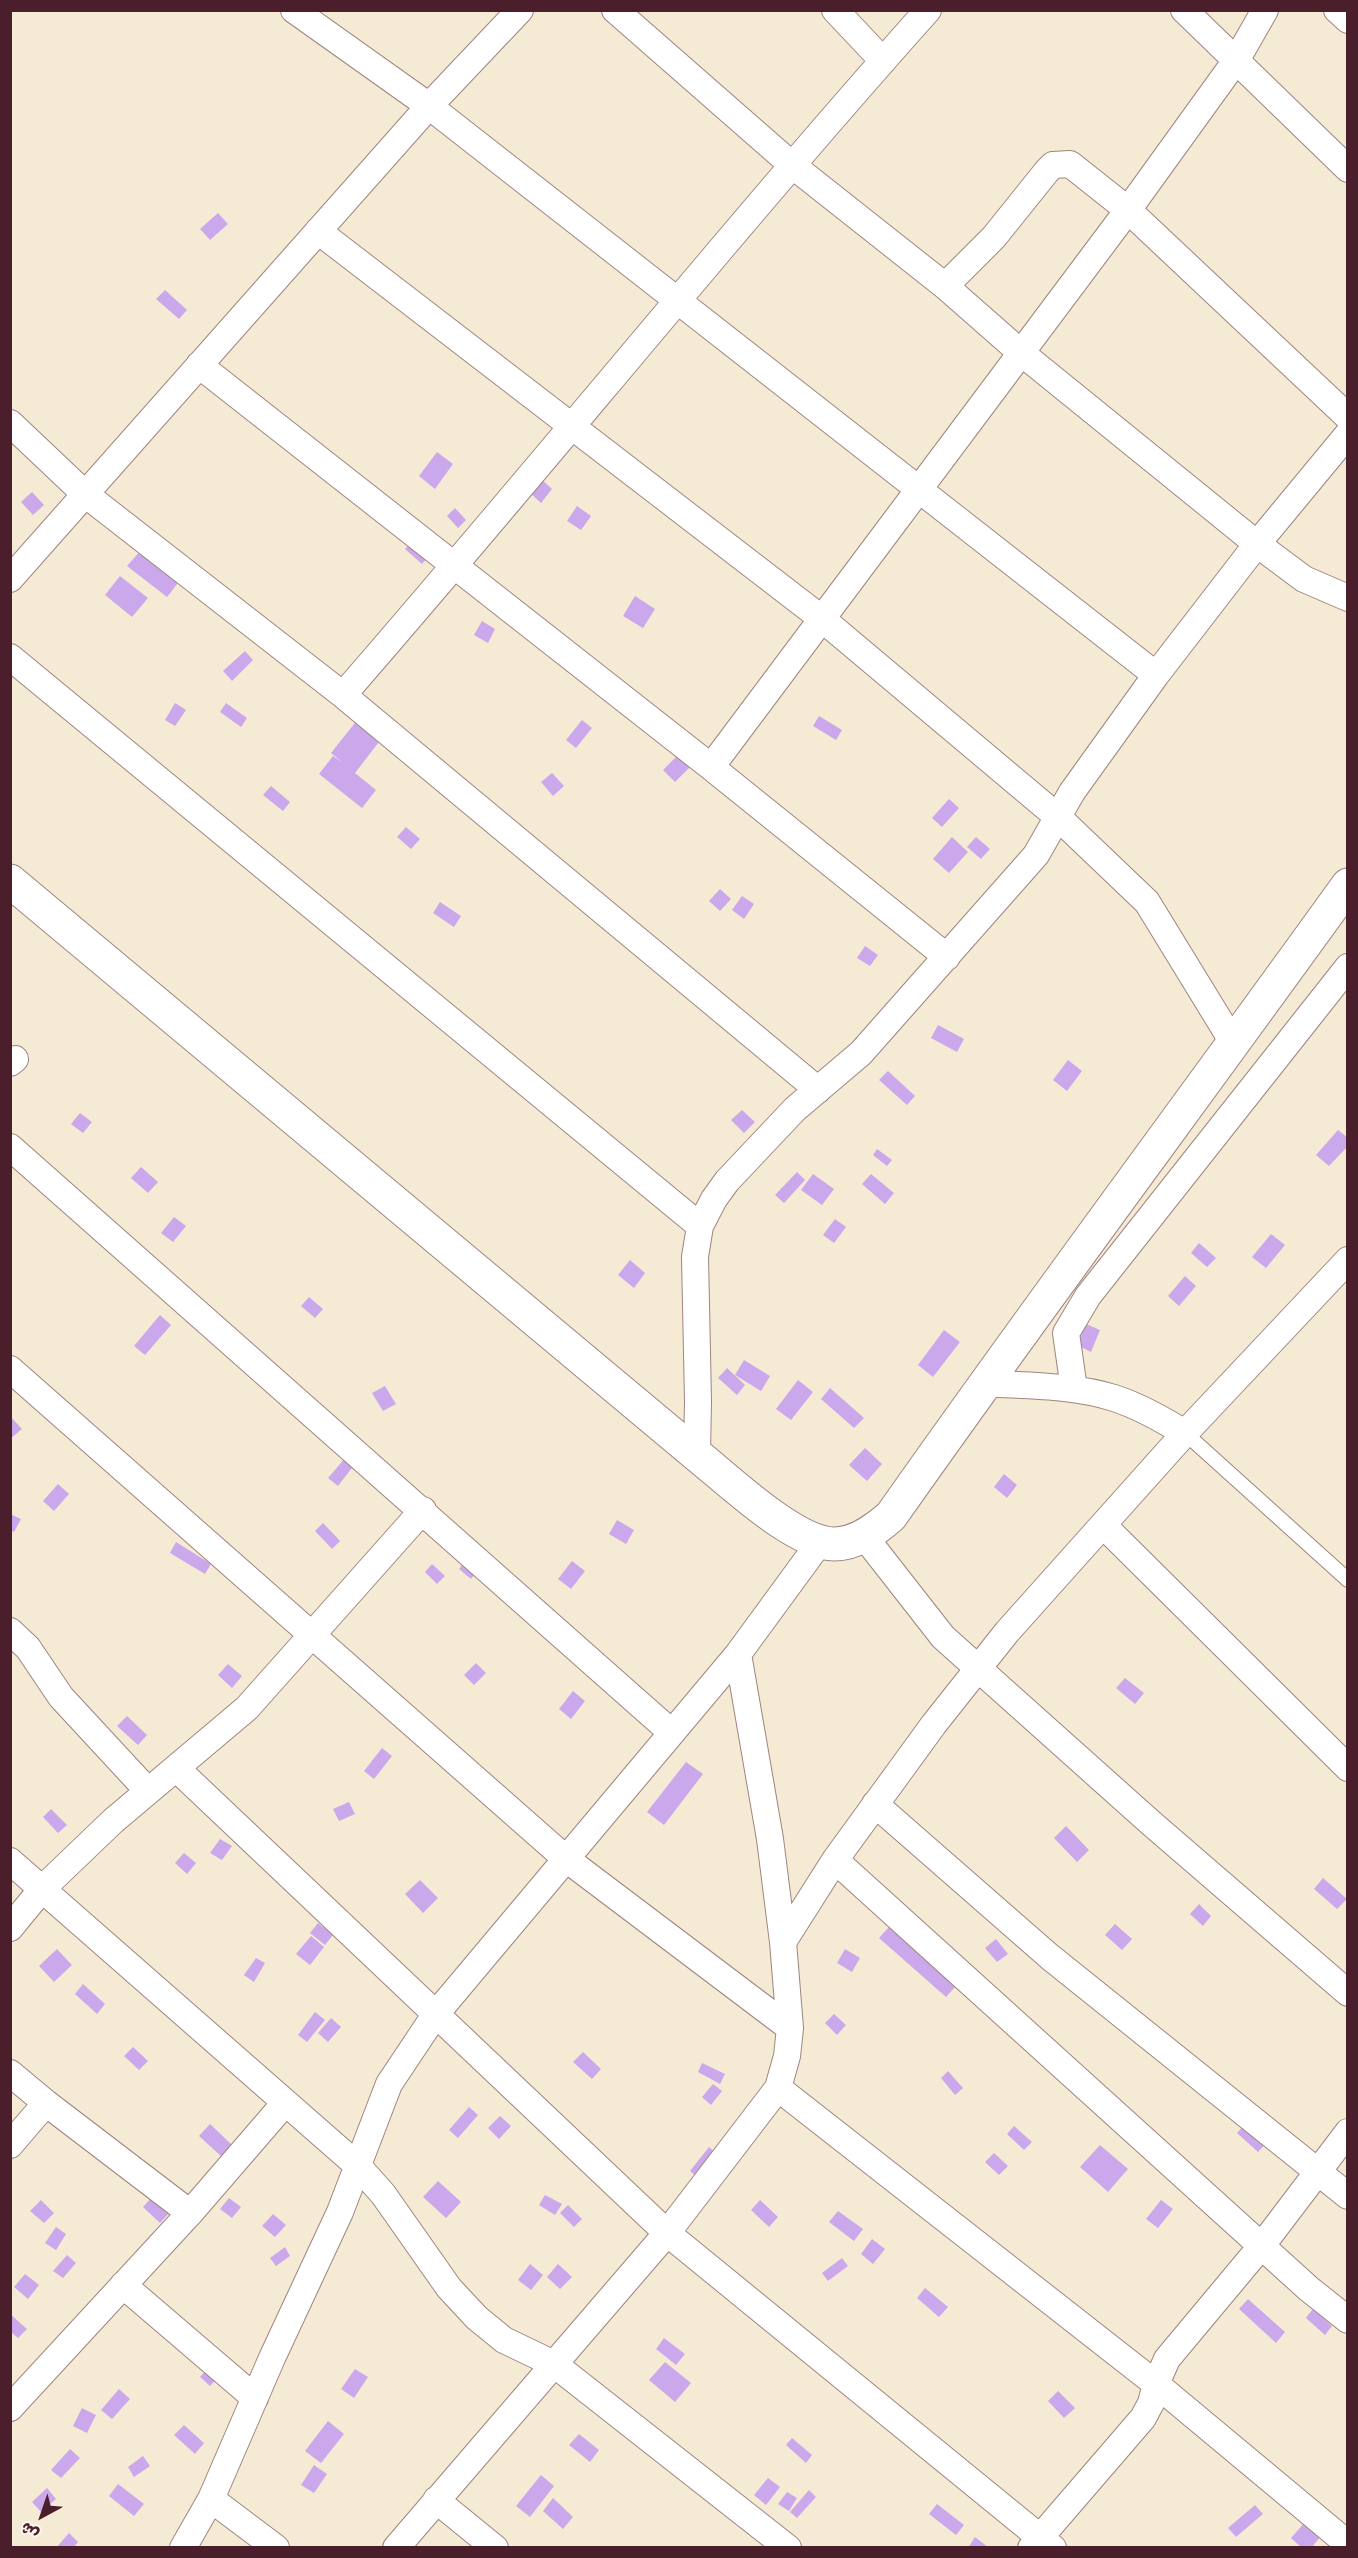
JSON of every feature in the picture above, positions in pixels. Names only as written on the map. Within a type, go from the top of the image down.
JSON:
[{"type":"main road","points":[[10,881],[697,1455],[790,1529],[820,1542],[834,1544],[864,1536],[891,1516],[984,1383],[1234,1044],[1347,885]]},
{"type":"street","points":[[294,10],[429,105],[1156,675]]},
{"type":"street","points":[[10,579],[429,105],[520,10]]},
{"type":"street","points":[[615,10],[792,165],[945,286],[1019,351],[1257,544],[1304,579],[1347,598]]},
{"type":"street","points":[[835,10],[883,62]]},
{"type":"street","points":[[343,695],[455,566],[792,165],[928,10]]},
{"type":"street","points":[[1184,10],[1237,59],[1347,169]]},
{"type":"street","points":[[711,767],[1019,351],[1128,210],[1237,59],[1265,10]]},
{"type":"street","points":[[1337,10],[1347,20]]},
{"type":"street","points":[[945,286],[994,237],[1053,165],[1070,164],[1128,210],[1347,417]]},
{"type":"street","points":[[318,231],[821,618],[1059,818],[1147,902],[1234,1044]]},
{"type":"street","points":[[199,365],[711,767],[947,957]]},
{"type":"street","points":[[10,423],[86,494],[343,695],[818,1090]]},
{"type":"street","points":[[697,1455],[695,1257],[700,1226],[714,1199],[727,1181],[779,1124],[861,1053],[1036,855],[1072,792],[1156,675],[1257,544],[1347,434]]},
{"type":"street","points":[[10,657],[700,1226]]},
{"type":"street","points":[[1074,1389],[1066,1333],[1088,1296],[1347,967]]},
{"type":"street","points":[[10,1147],[423,1510],[671,1732]]},
{"type":"street","points":[[783,1942],[835,1860],[977,1668],[1185,1433],[1347,1260]]},
{"type":"street","points":[[10,1369],[565,1858],[790,2028]]},
{"type":"street","points":[[984,1383],[1074,1389],[1115,1398],[1150,1413],[1185,1433]]},
{"type":"street","points":[[10,1928],[42,1889],[113,1821],[247,1708],[423,1510]]},
{"type":"street","points":[[1103,1525],[1347,1768]]},
{"type":"street","points":[[864,1536],[925,1616],[977,1668],[1347,1993]]},
{"type":"street","points":[[183,2547],[211,2499],[340,2212],[389,2084],[435,2015],[738,1654],[820,1542]]},
{"type":"street","points":[[10,1631],[28,1648],[61,1697],[148,1791]]},
{"type":"street","points":[[396,2547],[667,2233],[778,2088],[787,2056],[790,2028],[783,1942],[770,1839],[738,1654]]},
{"type":"street","points":[[176,1768],[667,2233],[1041,2544],[1143,2418],[1167,2360],[1263,2244],[1347,2132]]},
{"type":"street","points":[[875,1804],[1050,1957],[1347,2196]]},
{"type":"street","points":[[835,1860],[1263,2244],[1309,2289],[1347,2320]]},
{"type":"street","points":[[10,1861],[358,2166],[383,2194],[464,2305],[504,2340],[554,2364],[788,2547]]},
{"type":"street","points":[[10,2073],[190,2213]]},
{"type":"street","points":[[778,2088],[1156,2384],[1347,2544]]},
{"type":"street","points":[[10,2145],[46,2103]]},
{"type":"street","points":[[10,2408],[190,2213],[285,2103]]},
{"type":"street","points":[[123,2285],[255,2398]]},
{"type":"street","points":[[211,2499],[276,2547]]},
{"type":"street","points":[[436,2500],[495,2547]]},
{"type":"lane","points":[[1185,1433],[1347,1580]]},
{"type":"building","points":[[218,213],[228,224],[210,240],[200,229]]},
{"type":"building","points":[[165,290],[187,310],[179,319],[156,299]]},
{"type":"building","points":[[437,452],[453,464],[435,489],[419,476]]},
{"type":"building","points":[[541,479],[552,489],[541,503],[529,492]]},
{"type":"building","points":[[32,492],[44,505],[33,515],[21,502]]},
{"type":"building","points":[[577,506],[591,516],[581,530],[567,521]]},
{"type":"building","points":[[455,508],[466,520],[458,528],[447,516]]},
{"type":"building","points":[[411,542],[428,557],[422,564],[405,549]]},
{"type":"building","points":[[143,548],[181,579],[167,597],[127,566]]},
{"type":"building","points":[[120,576],[148,598],[132,617],[105,595]]},
{"type":"building","points":[[635,596],[655,609],[643,628],[623,616]]},
{"type":"building","points":[[482,621],[495,629],[488,643],[474,635]]},
{"type":"building","points":[[245,651],[253,660],[232,681],[223,671]]},
{"type":"building","points":[[175,703],[186,710],[175,726],[165,720]]},
{"type":"building","points":[[226,703],[247,718],[241,727],[220,712]]},
{"type":"building","points":[[819,716],[842,730],[836,740],[813,726]]},
{"type":"building","points":[[358,719],[382,738],[355,773],[376,790],[362,808],[319,774],[333,756],[343,763],[331,753]]},
{"type":"building","points":[[582,720],[592,728],[576,748],[566,740]]},
{"type":"building","points":[[683,750],[695,762],[675,782],[663,770]]},
{"type":"building","points":[[552,773],[564,786],[553,796],[541,782]]},
{"type":"building","points":[[271,786],[290,802],[283,811],[263,795]]},
{"type":"building","points":[[949,799],[959,808],[942,827],[932,818]]},
{"type":"building","points":[[406,827],[420,839],[411,849],[397,837]]},
{"type":"building","points":[[952,837],[968,852],[949,873],[933,859]]},
{"type":"building","points":[[976,837],[990,849],[981,859],[967,847]]},
{"type":"building","points":[[720,889],[731,899],[720,911],[709,901]]},
{"type":"building","points":[[742,896],[754,904],[744,919],[732,910]]},
{"type":"building","points":[[440,902],[461,916],[454,927],[433,913]]},
{"type":"building","points":[[865,946],[878,955],[870,966],[857,958]]},
{"type":"building","points":[[938,1025],[964,1039],[957,1052],[931,1038]]},
{"type":"building","points":[[1068,1060],[1082,1071],[1067,1091],[1053,1080]]},
{"type":"building","points":[[888,1071],[915,1096],[907,1105],[879,1080]]},
{"type":"building","points":[[742,1110],[755,1122],[744,1133],[731,1120]]},
{"type":"building","points":[[80,1113],[92,1122],[83,1133],[71,1124]]},
{"type":"building","points":[[1338,1130],[1348,1138],[1348,1146],[1329,1166],[1316,1155]]},
{"type":"building","points":[[877,1149],[892,1160],[887,1166],[873,1155]]},
{"type":"building","points":[[141,1167],[158,1182],[148,1193],[131,1178]]},
{"type":"building","points":[[797,1172],[805,1180],[784,1203],[775,1195]]},
{"type":"building","points":[[813,1174],[834,1189],[822,1205],[801,1190]]},
{"type":"building","points":[[871,1174],[894,1193],[885,1204],[862,1184]]},
{"type":"building","points":[[174,1217],[186,1226],[173,1242],[161,1233]]},
{"type":"building","points":[[835,1219],[846,1227],[834,1243],[823,1235]]},
{"type":"building","points":[[1271,1234],[1285,1245],[1266,1268],[1252,1257]]},
{"type":"building","points":[[1199,1243],[1216,1258],[1207,1267],[1191,1253]]},
{"type":"building","points":[[630,1260],[645,1273],[634,1288],[618,1275]]},
{"type":"building","points":[[1185,1276],[1196,1286],[1179,1306],[1168,1296]]},
{"type":"building","points":[[309,1297],[323,1309],[315,1318],[301,1306]]},
{"type":"building","points":[[160,1315],[171,1325],[145,1355],[134,1346]]},
{"type":"building","points":[[1086,1324],[1100,1330],[1091,1352],[1077,1345]]},
{"type":"building","points":[[944,1330],[960,1342],[933,1377],[918,1365]]},
{"type":"building","points":[[744,1360],[770,1376],[761,1391],[735,1375]]},
{"type":"building","points":[[727,1368],[745,1385],[737,1395],[718,1378]]},
{"type":"building","points":[[798,1380],[813,1392],[791,1420],[776,1409]]},
{"type":"building","points":[[385,1386],[396,1404],[383,1411],[372,1393]]},
{"type":"building","points":[[830,1388],[864,1418],[854,1428],[821,1399]]},
{"type":"building","points":[[10,1416],[22,1429],[10,1439]]},
{"type":"building","points":[[865,1448],[882,1464],[867,1481],[849,1465]]},
{"type":"building","points":[[346,1457],[355,1464],[338,1486],[328,1478]]},
{"type":"building","points":[[1004,1474],[1017,1485],[1007,1498],[994,1487]]},
{"type":"building","points":[[58,1484],[69,1494],[54,1511],[43,1501]]},
{"type":"building","points":[[10,1514],[21,1519],[14,1532],[10,1530]]},
{"type":"building","points":[[617,1520],[634,1530],[626,1544],[609,1534]]},
{"type":"building","points":[[323,1523],[340,1541],[332,1549],[315,1531]]},
{"type":"building","points":[[176,1542],[211,1564],[205,1574],[170,1553]]},
{"type":"building","points":[[467,1559],[479,1569],[471,1579],[459,1569]]},
{"type":"building","points":[[572,1561],[585,1571],[571,1589],[558,1579]]},
{"type":"building","points":[[432,1564],[445,1576],[437,1584],[425,1572]]},
{"type":"building","points":[[476,1663],[486,1673],[474,1685],[464,1675]]},
{"type":"building","points":[[228,1664],[242,1676],[232,1688],[218,1675]]},
{"type":"building","points":[[1125,1678],[1144,1693],[1135,1704],[1116,1688]]},
{"type":"building","points":[[573,1691],[585,1701],[571,1719],[559,1709]]},
{"type":"building","points":[[127,1716],[147,1735],[138,1745],[117,1726]]},
{"type":"building","points":[[382,1748],[392,1756],[374,1779],[364,1771]]},
{"type":"building","points":[[686,1762],[703,1774],[664,1825],[647,1812]]},
{"type":"building","points":[[349,1802],[355,1814],[339,1821],[333,1809]]},
{"type":"building","points":[[51,1809],[67,1825],[58,1833],[43,1817]]},
{"type":"building","points":[[1066,1826],[1089,1850],[1077,1862],[1054,1838]]},
{"type":"building","points":[[220,1839],[232,1846],[222,1860],[210,1853]]},
{"type":"building","points":[[184,1853],[196,1863],[187,1874],[175,1863]]},
{"type":"building","points":[[1323,1878],[1347,1899],[1337,1909],[1314,1889]]},
{"type":"building","points":[[420,1880],[438,1898],[423,1913],[405,1894]]},
{"type":"building","points":[[1199,1904],[1211,1916],[1203,1926],[1190,1914]]},
{"type":"building","points":[[318,1923],[333,1935],[325,1945],[310,1933]]},
{"type":"building","points":[[1115,1924],[1132,1939],[1122,1950],[1105,1935]]},
{"type":"building","points":[[889,1927],[956,1986],[946,1997],[879,1938]]},
{"type":"building","points":[[311,1936],[324,1947],[310,1965],[296,1954]]},
{"type":"building","points":[[996,1939],[1008,1954],[997,1962],[985,1948]]},
{"type":"building","points":[[57,1949],[72,1965],[54,1982],[39,1966]]},
{"type":"building","points":[[845,1949],[860,1958],[852,1972],[837,1963]]},
{"type":"building","points":[[256,1958],[265,1963],[254,1982],[244,1975]]},
{"type":"building","points":[[83,1984],[105,2004],[97,2014],[75,1994]]},
{"type":"building","points":[[315,2012],[325,2020],[307,2042],[298,2035]]},
{"type":"building","points":[[834,2014],[846,2025],[837,2035],[825,2023]]},
{"type":"building","points":[[331,2018],[341,2027],[328,2042],[318,2033]]},
{"type":"building","points":[[133,2047],[148,2061],[139,2070],[124,2056]]},
{"type":"building","points":[[583,2052],[601,2069],[592,2079],[573,2062]]},
{"type":"building","points":[[702,2063],[725,2074],[720,2084],[698,2072]]},
{"type":"building","points":[[948,2071],[963,2088],[955,2095],[941,2078]]},
{"type":"building","points":[[713,2084],[722,2091],[711,2105],[702,2097]]},
{"type":"building","points":[[469,2107],[478,2115],[458,2138],[449,2130]]},
{"type":"building","points":[[500,2116],[511,2126],[499,2139],[488,2128]]},
{"type":"building","points":[[1248,2121],[1269,2140],[1258,2152],[1237,2133]]},
{"type":"building","points":[[210,2124],[232,2145],[222,2157],[199,2136]]},
{"type":"building","points":[[1014,2126],[1032,2142],[1024,2150],[1007,2134]]},
{"type":"building","points":[[1100,2145],[1128,2169],[1108,2192],[1080,2167]]},
{"type":"building","points":[[709,2147],[718,2155],[699,2179],[690,2171]]},
{"type":"building","points":[[994,2153],[1008,2166],[999,2175],[985,2162]]},
{"type":"building","points":[[438,2181],[461,2202],[446,2218],[423,2197]]},
{"type":"building","points":[[545,2195],[562,2204],[555,2215],[539,2205]]},
{"type":"building","points":[[152,2197],[169,2213],[160,2223],[143,2207]]},
{"type":"building","points":[[229,2198],[241,2207],[232,2218],[220,2209]]},
{"type":"building","points":[[41,2200],[54,2213],[44,2223],[30,2211]]},
{"type":"building","points":[[760,2200],[778,2217],[769,2227],[751,2210]]},
{"type":"building","points":[[1161,2200],[1173,2209],[1158,2228],[1146,2219]]},
{"type":"building","points":[[568,2205],[582,2219],[574,2227],[560,2213]]},
{"type":"building","points":[[838,2211],[863,2229],[854,2241],[829,2222]]},
{"type":"building","points":[[273,2214],[286,2225],[275,2237],[262,2226]]},
{"type":"building","points":[[56,2227],[66,2234],[56,2250],[45,2243]]},
{"type":"building","points":[[872,2239],[885,2249],[873,2264],[861,2254]]},
{"type":"building","points":[[285,2247],[290,2256],[276,2266],[270,2258]]},
{"type":"building","points":[[67,2255],[76,2263],[63,2278],[53,2271]]},
{"type":"building","points":[[842,2258],[848,2266],[828,2281],[822,2273]]},
{"type":"building","points":[[530,2264],[543,2275],[531,2290],[518,2280]]},
{"type":"building","points":[[558,2264],[572,2277],[560,2289],[547,2277]]},
{"type":"building","points":[[25,2274],[39,2285],[28,2299],[14,2287]]},
{"type":"building","points":[[925,2288],[948,2307],[939,2317],[917,2298]]},
{"type":"building","points":[[1248,2299],[1285,2332],[1276,2343],[1239,2309]]},
{"type":"building","points":[[1313,2309],[1332,2326],[1325,2335],[1306,2318]]},
{"type":"building","points":[[10,2314],[27,2329],[18,2338],[10,2331]]},
{"type":"building","points":[[664,2338],[685,2354],[676,2365],[656,2349]]},
{"type":"building","points":[[665,2362],[691,2383],[675,2402],[649,2380]]},
{"type":"building","points":[[210,2366],[220,2375],[210,2386],[200,2377]]},
{"type":"building","points":[[355,2369],[368,2377],[354,2398],[341,2389]]},
{"type":"building","points":[[119,2389],[130,2399],[112,2419],[101,2410]]},
{"type":"building","points":[[1058,2391],[1075,2408],[1064,2418],[1048,2401]]},
{"type":"building","points":[[82,2408],[96,2415],[87,2433],[73,2426]]},
{"type":"building","points":[[328,2421],[344,2434],[321,2463],[305,2451]]},
{"type":"building","points":[[184,2425],[204,2443],[195,2454],[174,2435]]},
{"type":"building","points":[[579,2434],[599,2450],[590,2462],[569,2445]]},
{"type":"building","points":[[792,2438],[812,2455],[806,2463],[786,2445]]},
{"type":"building","points":[[70,2449],[80,2458],[61,2478],[51,2470]]},
{"type":"building","points":[[143,2456],[150,2466],[134,2477],[128,2467]]},
{"type":"building","points":[[314,2465],[327,2474],[314,2493],[301,2485]]},
{"type":"building","points":[[541,2475],[554,2486],[530,2517],[516,2506]]},
{"type":"building","points":[[768,2478],[780,2487],[766,2505],[754,2495]]},
{"type":"building","points":[[118,2484],[144,2504],[134,2516],[109,2496]]},
{"type":"building","points":[[47,2488],[56,2499],[41,2512],[32,2502]]},
{"type":"building","points":[[809,2490],[816,2497],[797,2518],[790,2512]]},
{"type":"building","points":[[787,2492],[797,2498],[789,2511],[778,2504]]},
{"type":"building","points":[[553,2498],[573,2517],[563,2529],[543,2511]]},
{"type":"building","points":[[937,2504],[964,2525],[956,2535],[929,2514]]},
{"type":"building","points":[[1255,2505],[1263,2514],[1236,2537],[1228,2528]]},
{"type":"building","points":[[1305,2522],[1321,2536],[1311,2548],[1302,2548],[1291,2538]]},
{"type":"building","points":[[69,2533],[78,2542],[73,2548],[56,2548]]},
{"type":"building","points":[[975,2537],[989,2548],[968,2548]]}]
